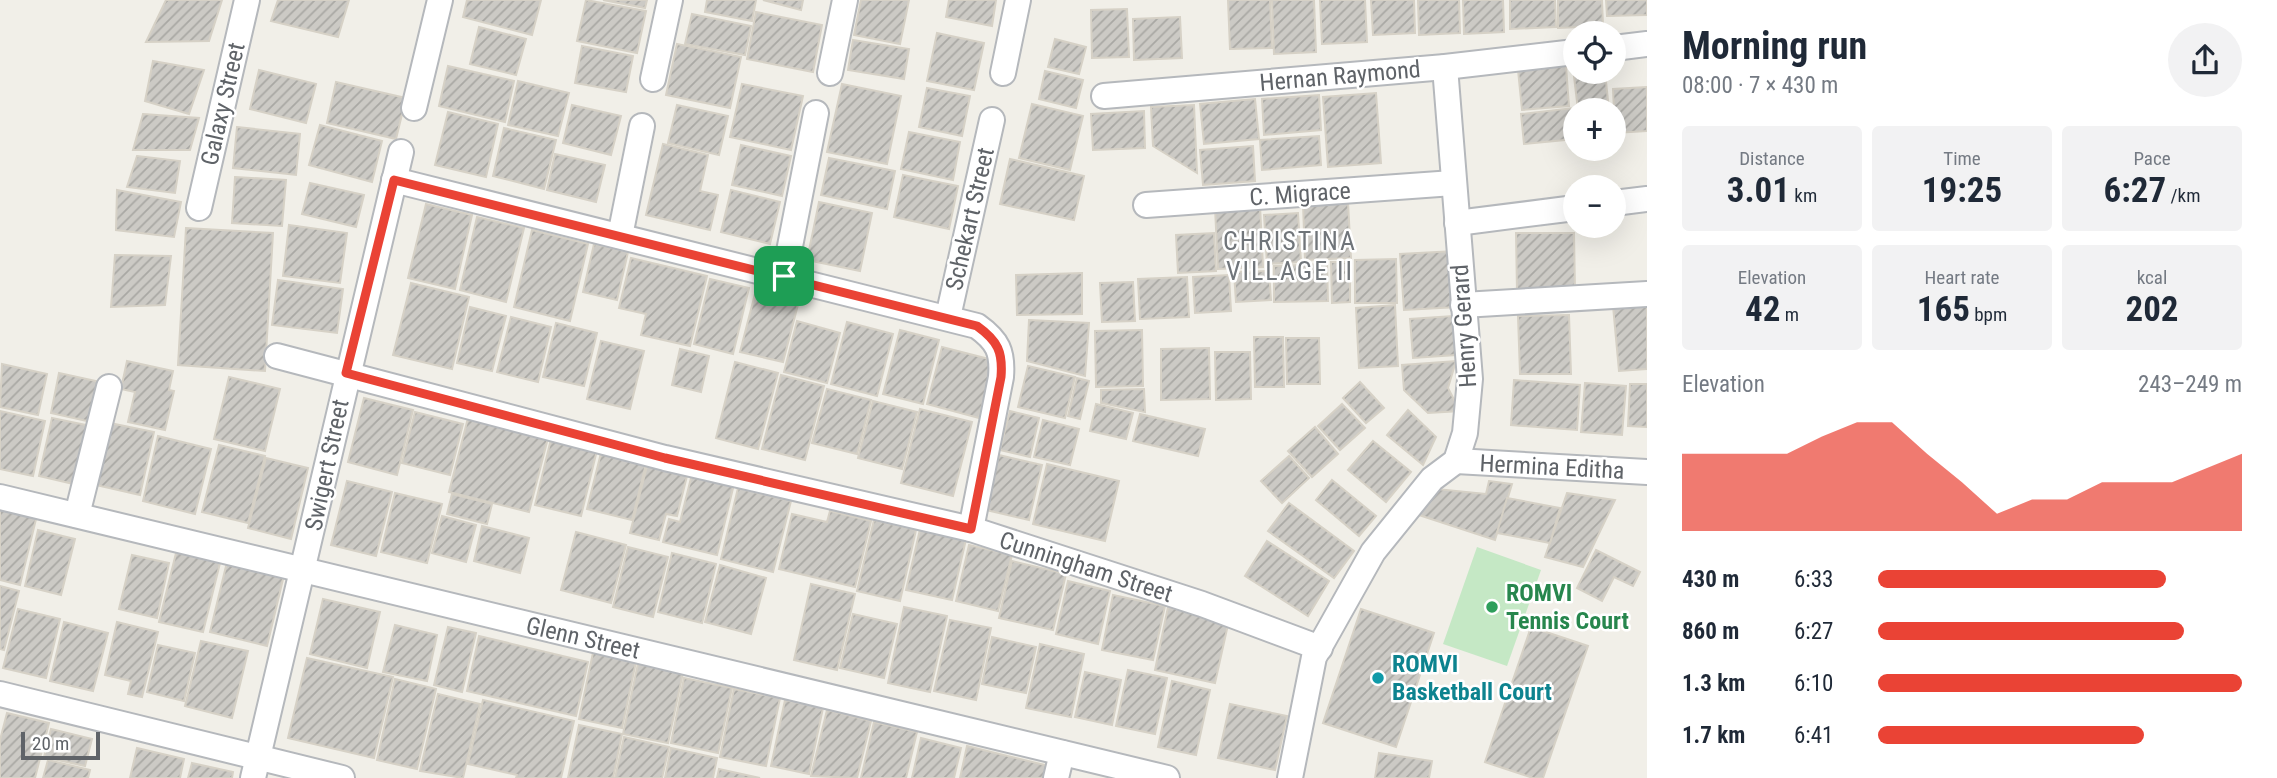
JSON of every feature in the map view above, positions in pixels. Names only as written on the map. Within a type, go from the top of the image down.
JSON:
[{"type":"street","name":"Galaxy Street","points":[[199,208],[247,0]]},
{"type":"street","points":[[414,108],[440,0]]},
{"type":"street","points":[[653,79],[670,0]]},
{"type":"street","points":[[830,73],[845,0]]},
{"type":"street","points":[[1003,73],[1018,0]]},
{"type":"street","points":[[1626,47],[1647,44]]},
{"type":"street","name":"Hernan Raymond","points":[[1104,96],[1444,67],[1563,53]]},
{"type":"street","name":"Henry Gerard","points":[[1444,67],[1470,379],[1465,433],[1456,461]]},
{"type":"street","points":[[784,276],[816,113]]},
{"type":"street","name":"Schekart Street","points":[[947,317],[992,120]]},
{"type":"street","points":[[620,236],[642,126]]},
{"type":"street","name":"Swigert Street","points":[[255,768],[304,572],[346,373],[401,152]]},
{"type":"street","points":[[394,180],[977,326],[995,339],[1003,357],[971,529]]},
{"type":"street","name":"C. Migrace","points":[[1146,205],[1453,183]]},
{"type":"street","points":[[1626,202],[1647,199]]},
{"type":"street","points":[[1457,223],[1563,210]]},
{"type":"street","points":[[1463,305],[1647,294]]},
{"type":"street","name":"Cunningham Street","points":[[276,356],[665,458],[971,529],[1202,604],[1320,648]]},
{"type":"street","points":[[77,515],[109,387]]},
{"type":"street","points":[[1290,778],[1314,657],[1373,552],[1432,479],[1456,461]]},
{"type":"street","name":"Hermina Editha","points":[[1456,461],[1647,472]]},
{"type":"street","name":"Glenn Street","points":[[0,496],[304,572],[1167,778]]},
{"type":"street","points":[[0,694],[255,768],[342,778]]},
{"type":"street","points":[[1056,778],[1062,753]]},
{"type":"green space","name":"ROMVI Tennis Court","points":[[1477,547],[1541,570],[1507,666],[1443,644]]},
{"type":"building","points":[[166,0],[222,0],[209,41],[146,42]]},
{"type":"building","points":[[278,0],[349,0],[338,37],[271,21]]},
{"type":"building","points":[[467,0],[541,0],[532,35],[463,17]]},
{"type":"building","points":[[586,0],[646,11],[637,53],[577,41]]},
{"type":"building","points":[[603,0],[647,0],[645,8]]},
{"type":"building","points":[[707,0],[756,0],[752,21],[705,12]]},
{"type":"building","points":[[763,0],[803,0],[801,10]]},
{"type":"building","points":[[861,0],[909,0],[900,44],[854,35]]},
{"type":"building","points":[[949,0],[996,0],[992,26],[946,17]]},
{"type":"building","points":[[1228,0],[1270,0],[1272,48],[1230,49]]},
{"type":"building","points":[[1272,0],[1314,0],[1316,52],[1274,54]]},
{"type":"building","points":[[1320,0],[1365,0],[1367,42],[1322,44]]},
{"type":"building","points":[[1371,0],[1414,0],[1415,33],[1373,35]]},
{"type":"building","points":[[1418,0],[1459,0],[1460,33],[1419,35]]},
{"type":"building","points":[[1463,0],[1503,0],[1504,32],[1464,34]]},
{"type":"building","points":[[1510,0],[1555,0],[1556,27],[1510,29]]},
{"type":"building","points":[[1558,0],[1602,0],[1603,21],[1563,21],[1563,28],[1558,28]]},
{"type":"building","points":[[1606,0],[1647,0],[1647,15],[1607,16]]},
{"type":"building","points":[[1127,9],[1129,57],[1092,58],[1091,10]]},
{"type":"building","points":[[756,12],[822,25],[813,72],[747,59]]},
{"type":"building","points":[[692,14],[751,26],[745,55],[685,44]]},
{"type":"building","points":[[1180,17],[1182,58],[1134,60],[1133,19]]},
{"type":"building","points":[[479,27],[526,39],[516,75],[470,64]]},
{"type":"building","points":[[937,33],[984,43],[974,90],[927,81]]},
{"type":"building","points":[[1055,39],[1086,47],[1079,74],[1048,67]]},
{"type":"building","points":[[853,40],[909,49],[904,79],[848,70]]},
{"type":"building","points":[[677,44],[741,57],[730,108],[666,95]]},
{"type":"building","points":[[582,46],[633,56],[626,92],[575,83]]},
{"type":"building","points":[[153,61],[204,70],[189,114],[145,101]]},
{"type":"building","points":[[448,66],[514,81],[505,122],[439,106]]},
{"type":"building","points":[[1563,66],[1563,84],[1567,84],[1568,98],[1563,98],[1563,107],[1522,110],[1518,70]]},
{"type":"building","points":[[259,70],[316,84],[306,123],[250,109]]},
{"type":"building","points":[[1045,71],[1083,80],[1076,108],[1039,99]]},
{"type":"building","points":[[518,81],[569,93],[558,136],[508,125]]},
{"type":"building","points":[[336,82],[406,98],[396,139],[327,123]]},
{"type":"building","points":[[742,84],[803,96],[791,150],[730,137]]},
{"type":"building","points":[[842,84],[901,96],[887,164],[827,152]]},
{"type":"building","points":[[1575,84],[1606,84],[1608,98],[1577,98]]},
{"type":"building","points":[[1647,87],[1647,131],[1626,132],[1626,98],[1613,98],[1613,89]]},
{"type":"building","points":[[927,88],[970,96],[962,136],[919,127]]},
{"type":"building","points":[[1376,93],[1381,163],[1328,167],[1323,97]]},
{"type":"building","points":[[1319,95],[1321,130],[1264,135],[1262,99]]},
{"type":"building","points":[[1255,99],[1259,139],[1204,144],[1200,104]]},
{"type":"building","points":[[1032,104],[1083,116],[1070,170],[1019,158]]},
{"type":"building","points":[[572,105],[621,116],[611,155],[563,143]]},
{"type":"building","points":[[677,105],[728,116],[719,155],[668,143]]},
{"type":"building","points":[[1194,105],[1197,173],[1153,146],[1151,107]]},
{"type":"building","points":[[1563,109],[1563,140],[1524,144],[1521,114]]},
{"type":"building","points":[[1144,111],[1145,148],[1093,150],[1091,114]]},
{"type":"building","points":[[448,112],[498,124],[486,177],[435,165]]},
{"type":"building","points":[[143,114],[199,118],[190,150],[133,150]]},
{"type":"building","points":[[320,125],[382,141],[372,182],[309,165]]},
{"type":"building","points":[[237,127],[300,134],[296,175],[233,168]]},
{"type":"building","points":[[504,128],[556,140],[544,189],[493,176]]},
{"type":"building","points":[[909,132],[960,142],[953,180],[901,169]]},
{"type":"building","points":[[1319,136],[1321,165],[1262,170],[1260,140]]},
{"type":"building","points":[[663,144],[708,155],[700,191],[718,195],[710,230],[646,215]]},
{"type":"building","points":[[741,145],[791,156],[782,196],[732,185]]},
{"type":"building","points":[[1253,146],[1255,181],[1203,185],[1200,150]]},
{"type":"building","points":[[555,154],[605,165],[596,202],[547,190]]},
{"type":"building","points":[[137,156],[180,161],[175,193],[127,187]]},
{"type":"building","points":[[829,158],[895,171],[887,209],[821,195]]},
{"type":"building","points":[[1010,159],[1084,176],[1074,220],[1000,204]]},
{"type":"building","points":[[903,175],[958,186],[949,229],[894,217]]},
{"type":"building","points":[[235,177],[286,180],[282,226],[232,223]]},
{"type":"building","points":[[310,183],[364,195],[356,227],[302,214]]},
{"type":"building","points":[[117,190],[181,202],[174,237],[116,230]]},
{"type":"building","points":[[731,190],[780,202],[770,244],[721,232]]},
{"type":"building","points":[[819,202],[872,213],[860,271],[807,260]]},
{"type":"building","points":[[1348,202],[1351,258],[1305,260],[1303,204]]},
{"type":"building","points":[[426,204],[472,215],[455,289],[408,278]]},
{"type":"building","points":[[1260,205],[1263,267],[1218,269],[1215,208]]},
{"type":"building","points":[[1298,213],[1301,262],[1267,264],[1264,215]]},
{"type":"building","points":[[477,217],[524,228],[506,302],[460,290]]},
{"type":"building","points":[[289,225],[347,233],[340,283],[283,276]]},
{"type":"building","points":[[186,228],[273,233],[265,371],[178,365]]},
{"type":"building","points":[[532,230],[588,244],[570,321],[514,307]]},
{"type":"building","points":[[1214,233],[1216,271],[1178,273],[1176,235]]},
{"type":"building","points":[[1516,233],[1563,233],[1563,238],[1574,238],[1575,291],[1517,292]]},
{"type":"building","points":[[594,244],[628,252],[617,300],[583,292]]},
{"type":"building","points":[[1455,251],[1458,307],[1404,310],[1400,254]]},
{"type":"building","points":[[115,255],[171,256],[165,305],[111,307]]},
{"type":"building","points":[[631,258],[707,276],[690,346],[641,335],[646,314],[619,308]]},
{"type":"building","points":[[1396,259],[1397,303],[1355,303],[1355,260]]},
{"type":"building","points":[[1331,262],[1350,262],[1350,302],[1332,303]]},
{"type":"building","points":[[1327,264],[1328,301],[1274,302],[1274,266]]},
{"type":"building","points":[[1269,271],[1271,300],[1236,302],[1234,272]]},
{"type":"building","points":[[1082,273],[1082,314],[1017,315],[1016,275]]},
{"type":"building","points":[[1229,275],[1231,311],[1195,313],[1193,277]]},
{"type":"building","points":[[1187,277],[1189,317],[1140,319],[1138,279]]},
{"type":"building","points":[[710,279],[749,288],[733,354],[694,344]]},
{"type":"building","points":[[278,280],[343,289],[337,333],[272,325]]},
{"type":"building","points":[[1133,282],[1135,321],[1102,322],[1100,283]]},
{"type":"building","points":[[411,283],[469,297],[452,369],[393,355]]},
{"type":"building","points":[[757,286],[800,297],[783,362],[740,352]]},
{"type":"building","points":[[1647,303],[1647,369],[1619,371],[1613,306]]},
{"type":"building","points":[[1395,305],[1398,366],[1359,368],[1356,308]]},
{"type":"building","points":[[470,307],[506,316],[492,371],[457,363]]},
{"type":"building","points":[[1569,315],[1571,374],[1520,374],[1518,316]]},
{"type":"building","points":[[1453,316],[1456,355],[1413,358],[1410,319]]},
{"type":"building","points":[[511,317],[551,327],[538,382],[497,372]]},
{"type":"building","points":[[1029,320],[1089,323],[1085,376],[1027,361]]},
{"type":"building","points":[[797,321],[840,333],[827,383],[784,372]]},
{"type":"building","points":[[847,322],[893,334],[877,396],[831,384]]},
{"type":"building","points":[[556,323],[597,333],[584,386],[543,377]]},
{"type":"building","points":[[900,330],[939,340],[923,404],[883,394]]},
{"type":"building","points":[[1142,330],[1143,386],[1096,387],[1095,331]]},
{"type":"building","points":[[1254,337],[1283,337],[1284,387],[1255,387]]},
{"type":"building","points":[[1286,338],[1319,338],[1320,384],[1287,384]]},
{"type":"building","points":[[601,341],[644,351],[630,409],[587,399]]},
{"type":"building","points":[[942,347],[993,360],[979,418],[927,404]]},
{"type":"building","points":[[1209,348],[1210,399],[1161,400],[1161,349]]},
{"type":"building","points":[[680,349],[709,356],[701,392],[672,385]]},
{"type":"building","points":[[1215,352],[1250,352],[1251,399],[1216,400]]},
{"type":"building","points":[[127,361],[173,371],[169,390],[174,391],[165,430],[128,422],[135,392],[121,389]]},
{"type":"building","points":[[1456,361],[1448,388],[1460,411],[1428,413],[1404,390],[1402,365]]},
{"type":"building","points":[[735,362],[778,373],[758,449],[716,438]]},
{"type":"building","points":[[2,364],[47,374],[38,415],[0,407]]},
{"type":"building","points":[[1028,366],[1075,377],[1065,418],[1018,407]]},
{"type":"building","points":[[59,373],[105,383],[96,423],[51,413]]},
{"type":"building","points":[[781,375],[824,386],[805,460],[762,449]]},
{"type":"building","points":[[229,377],[280,389],[265,451],[214,439]]},
{"type":"building","points":[[1077,378],[1089,381],[1080,419],[1068,416]]},
{"type":"building","points":[[1514,380],[1580,385],[1577,430],[1511,425]]},
{"type":"building","points":[[1360,382],[1384,408],[1366,423],[1343,398]]},
{"type":"building","points":[[1585,383],[1626,386],[1622,435],[1581,432]]},
{"type":"building","points":[[1630,384],[1647,384],[1647,427],[1628,426]]},
{"type":"building","points":[[827,389],[871,400],[857,454],[812,443]]},
{"type":"building","points":[[1144,389],[1145,412],[1101,403],[1101,390]]},
{"type":"building","points":[[364,398],[413,410],[397,475],[348,462]]},
{"type":"building","points":[[873,401],[917,412],[902,469],[858,458]]},
{"type":"building","points":[[1096,404],[1133,413],[1126,439],[1090,431]]},
{"type":"building","points":[[1342,404],[1365,428],[1340,450],[1318,426]]},
{"type":"building","points":[[920,409],[972,422],[953,496],[901,483]]},
{"type":"building","points":[[1408,410],[1436,437],[1423,465],[1387,435]]},
{"type":"building","points":[[0,411],[45,421],[33,476],[0,469]]},
{"type":"building","points":[[1010,411],[1039,418],[1030,457],[1000,450]]},
{"type":"building","points":[[415,412],[463,424],[450,475],[402,463]]},
{"type":"building","points":[[1140,414],[1205,429],[1198,456],[1133,441]]},
{"type":"building","points":[[52,418],[96,427],[82,486],[39,476]]},
{"type":"building","points":[[468,418],[548,438],[529,512],[449,492]]},
{"type":"building","points":[[1043,420],[1079,429],[1070,465],[1034,457]]},
{"type":"building","points":[[110,423],[154,432],[140,495],[96,485]]},
{"type":"building","points":[[1315,427],[1338,454],[1312,477],[1288,451]]},
{"type":"building","points":[[552,435],[598,446],[581,516],[535,505]]},
{"type":"building","points":[[158,436],[211,449],[195,514],[143,501]]},
{"type":"building","points":[[1373,441],[1411,472],[1386,502],[1348,470]]},
{"type":"building","points":[[219,445],[265,456],[248,523],[202,512]]},
{"type":"building","points":[[602,449],[647,460],[632,520],[587,509]]},
{"type":"building","points":[[999,455],[1042,465],[1029,520],[986,510]]},
{"type":"building","points":[[1289,456],[1309,478],[1282,503],[1261,481]]},
{"type":"building","points":[[266,458],[308,468],[291,539],[248,528]]},
{"type":"building","points":[[1047,464],[1119,481],[1105,541],[1033,524]]},
{"type":"building","points":[[647,466],[687,476],[677,516],[666,514],[659,540],[630,533]]},
{"type":"building","points":[[692,474],[734,484],[717,555],[663,542],[669,519],[680,522]]},
{"type":"building","points":[[1332,480],[1376,516],[1359,536],[1316,500]]},
{"type":"building","points":[[347,481],[392,492],[376,556],[331,545]]},
{"type":"building","points":[[1489,481],[1512,484],[1495,540],[1419,515],[1427,488],[1486,494]]},
{"type":"building","points":[[738,488],[791,501],[773,572],[721,559]]},
{"type":"building","points":[[395,493],[442,504],[427,563],[381,552]]},
{"type":"building","points":[[1567,493],[1615,500],[1583,567],[1545,557]]},
{"type":"building","points":[[452,494],[492,504],[487,524],[447,514]]},
{"type":"building","points":[[1507,498],[1560,508],[1550,543],[1497,533]]},
{"type":"building","points":[[1289,503],[1354,551],[1334,578],[1268,531]]},
{"type":"building","points":[[0,506],[37,515],[20,585],[0,580]]},
{"type":"building","points":[[830,511],[871,521],[855,587],[779,569],[792,514],[827,522]]},
{"type":"building","points":[[442,516],[476,525],[466,562],[432,553]]},
{"type":"building","points":[[874,520],[916,530],[900,601],[857,591]]},
{"type":"building","points":[[921,525],[967,535],[952,600],[906,590]]},
{"type":"building","points":[[482,526],[529,538],[520,573],[474,561]]},
{"type":"building","points":[[38,530],[75,539],[61,595],[25,586]]},
{"type":"building","points":[[576,532],[626,545],[611,603],[561,590]]},
{"type":"building","points":[[1267,541],[1329,581],[1308,616],[1245,576]]},
{"type":"building","points":[[969,545],[1012,555],[998,611],[956,601]]},
{"type":"building","points":[[628,547],[668,557],[653,617],[613,607]]},
{"type":"building","points":[[177,549],[221,559],[203,632],[159,622]]},
{"type":"building","points":[[1596,550],[1640,572],[1633,586],[1614,577],[1602,601],[1577,588]]},
{"type":"building","points":[[672,553],[716,564],[702,623],[658,612]]},
{"type":"building","points":[[132,555],[169,563],[157,618],[119,609]]},
{"type":"building","points":[[1012,561],[1066,574],[1053,630],[999,618]]},
{"type":"building","points":[[227,562],[284,575],[267,646],[210,632]]},
{"type":"building","points":[[720,565],[766,578],[751,634],[705,622]]},
{"type":"building","points":[[1068,581],[1110,591],[1098,644],[1056,634]]},
{"type":"building","points":[[811,584],[855,594],[837,670],[794,660]]},
{"type":"building","points":[[0,586],[19,591],[4,650],[0,649]]},
{"type":"building","points":[[1113,595],[1165,606],[1153,660],[1102,650]]},
{"type":"building","points":[[323,599],[380,612],[367,668],[310,654]]},
{"type":"building","points":[[904,607],[947,616],[930,692],[888,683]]},
{"type":"building","points":[[1168,607],[1229,620],[1215,683],[1155,670]]},
{"type":"building","points":[[18,609],[60,619],[46,678],[3,668]]},
{"type":"building","name":"ROMVI Basketball Court","points":[[1361,609],[1434,633],[1396,747],[1323,723]]},
{"type":"building","points":[[853,614],[897,624],[884,678],[840,668]]},
{"type":"building","points":[[950,620],[991,628],[976,700],[934,691]]},
{"type":"building","points":[[64,622],[108,633],[93,691],[50,681]]},
{"type":"building","points":[[117,622],[158,632],[142,697],[128,694],[131,681],[105,675]]},
{"type":"building","points":[[395,625],[437,635],[427,681],[383,672]]},
{"type":"building","points":[[448,627],[476,633],[462,692],[434,685]]},
{"type":"building","points":[[1531,627],[1588,646],[1543,778],[1533,778],[1485,762]]},
{"type":"building","points":[[479,636],[588,662],[576,716],[467,691]]},
{"type":"building","points":[[992,637],[1036,647],[1026,693],[982,684]]},
{"type":"building","points":[[201,641],[248,651],[232,718],[185,706]]},
{"type":"building","points":[[1040,644],[1084,654],[1071,717],[1026,708]]},
{"type":"building","points":[[158,645],[195,653],[184,701],[147,692]]},
{"type":"building","points":[[594,648],[637,657],[622,728],[579,719]]},
{"type":"building","points":[[307,658],[393,677],[374,758],[288,738]]},
{"type":"building","points":[[639,659],[684,668],[668,743],[623,734]]},
{"type":"building","points":[[1128,670],[1167,678],[1155,734],[1116,726]]},
{"type":"building","points":[[1085,672],[1121,680],[1112,725],[1075,717]]},
{"type":"building","points":[[684,678],[732,688],[718,753],[671,743]]},
{"type":"building","points":[[395,679],[436,689],[417,769],[377,760]]},
{"type":"building","points":[[1172,681],[1210,690],[1196,755],[1158,747]]},
{"type":"building","points":[[734,689],[780,698],[766,766],[720,757]]},
{"type":"building","points":[[438,694],[480,704],[463,778],[420,771]]},
{"type":"building","points":[[483,700],[574,721],[561,778],[516,778],[517,775],[468,764]]},
{"type":"building","points":[[785,700],[823,708],[809,774],[771,766]]},
{"type":"building","points":[[1230,704],[1287,716],[1275,770],[1218,758]]},
{"type":"building","points":[[827,710],[871,721],[857,778],[811,776]]},
{"type":"building","points":[[7,713],[49,723],[35,778],[0,778],[0,740]]},
{"type":"building","points":[[874,722],[917,732],[906,778],[861,778]]},
{"type":"building","points":[[579,725],[622,734],[613,778],[568,778]]},
{"type":"building","points":[[51,729],[92,739],[85,766],[44,757]]},
{"type":"building","points":[[624,737],[669,747],[662,778],[615,778]]},
{"type":"building","points":[[921,738],[961,748],[954,778],[912,778]]},
{"type":"building","points":[[967,746],[1049,766],[1046,778],[960,778]]},
{"type":"building","points":[[137,748],[184,759],[180,778],[130,778]]},
{"type":"building","points":[[671,748],[717,758],[713,778],[665,778]]},
{"type":"building","points":[[1379,753],[1432,761],[1429,778],[1375,778]]},
{"type":"building","points":[[48,760],[90,770],[88,778],[43,778]]},
{"type":"building","points":[[192,763],[233,772],[232,778],[188,778]]},
{"type":"building","points":[[719,769],[760,778],[717,778]]},
{"type":"place","name":"ROMVI Tennis Court","points":[[1492,607]]},
{"type":"place","name":"ROMVI Basketball Court","points":[[1378,678]]},
{"type":"district","name":"CHRISTINA VILLAGE II","points":[[1290,256]]},
{"type":"route","points":[[394,180],[784,276],[947,317],[977,326],[995,339],[1003,357],[1001,377],[971,529],[665,458],[346,373],[394,180]]}]
